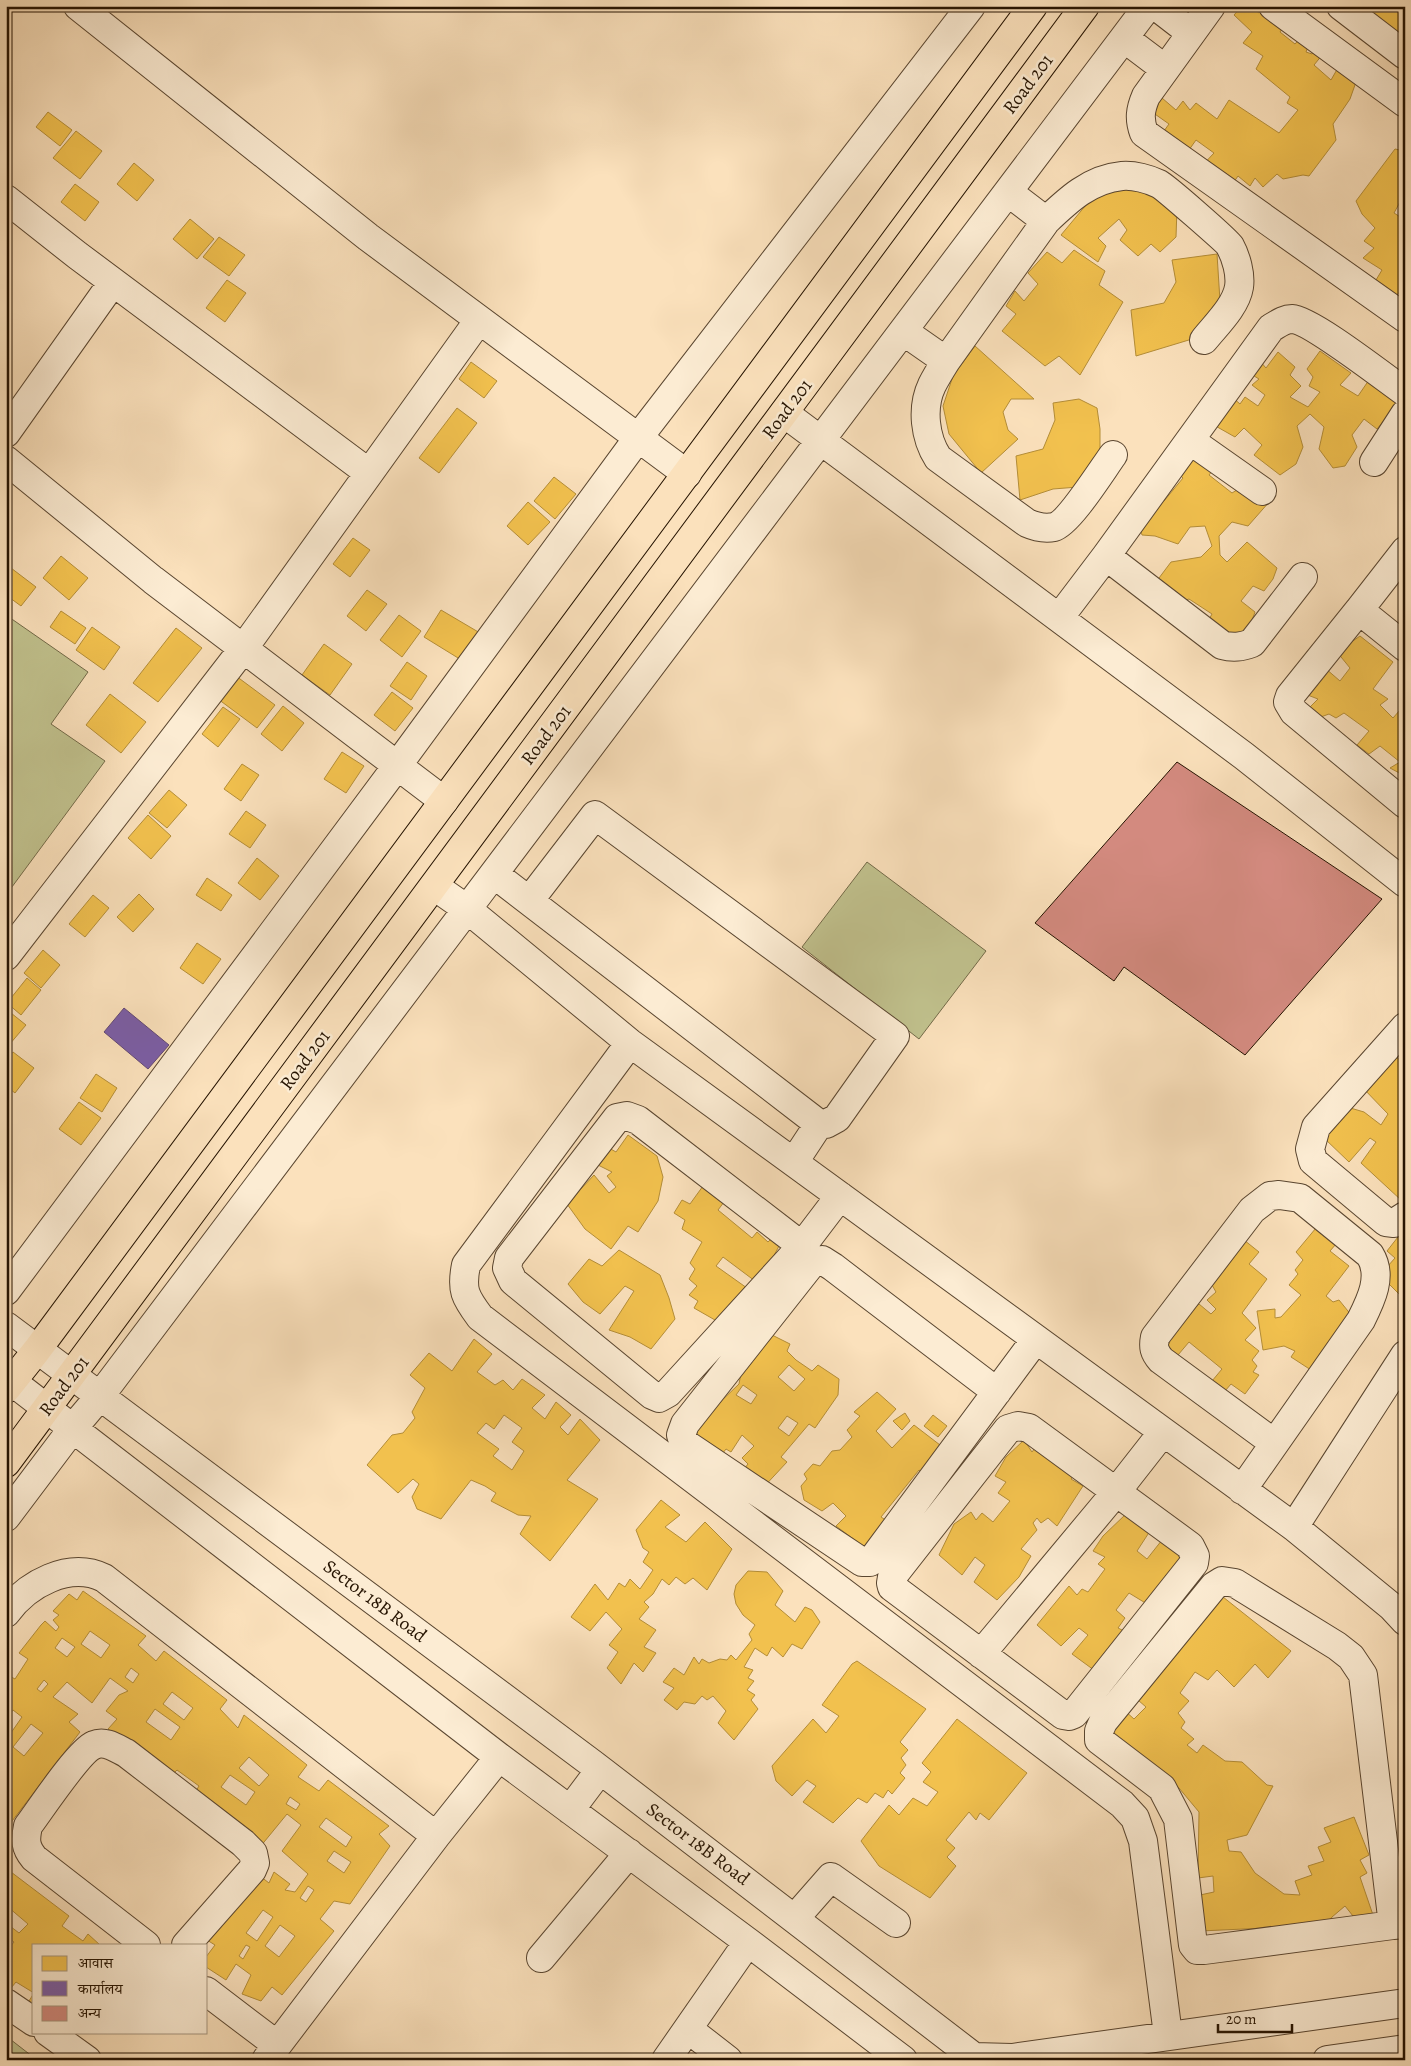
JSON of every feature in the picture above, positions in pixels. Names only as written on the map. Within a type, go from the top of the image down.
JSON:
[{"type":"main road","points":[[8,1382],[37,1350],[1033,6]]},
{"type":"main road","name":"Road 201","points":[[6,1463],[1086,6]]},
{"type":"street","points":[[78,6],[368,237],[687,474]]},
{"type":"street","points":[[6,1291],[397,766],[638,438],[971,6]]},
{"type":"street","points":[[6,1517],[73,1428],[100,1396],[1148,6]]},
{"type":"street","points":[[1156,6],[1191,33]]},
{"type":"street","points":[[1211,6],[1146,96],[1140,109],[1140,122],[1144,133],[1405,318]]},
{"type":"street","points":[[1273,6],[1405,103]]},
{"type":"street","points":[[1341,6],[1405,55]]},
{"type":"street","points":[[1124,38],[1165,69]]},
{"type":"street","points":[[1113,455],[1069,515],[1056,526],[1039,528],[1027,523],[938,458],[926,432],[926,407],[931,386],[1046,222],[1070,198],[1096,182],[1123,175],[1143,178],[1161,184],[1229,244],[1236,261],[1239,288],[1233,303],[1204,340]]},
{"type":"street","points":[[1008,192],[1046,222]]},
{"type":"street","points":[[6,199],[113,282],[369,473]]},
{"type":"street","points":[[6,433],[113,282]]},
{"type":"street","points":[[1059,618],[1191,441],[1271,328],[1282,321],[1292,319],[1312,326],[1405,392]]},
{"type":"street","points":[[6,956],[243,649],[479,320]]},
{"type":"street","points":[[903,331],[946,362]]},
{"type":"street","points":[[784,413],[1244,756],[1405,883]]},
{"type":"street","points":[[1374,462],[1405,414]]},
{"type":"street","points":[[1191,441],[1262,491]]},
{"type":"street","points":[[6,460],[153,580],[444,802]]},
{"type":"street","points":[[1405,551],[1290,696],[1288,702],[1294,712],[1405,804]]},
{"type":"street","points":[[1106,556],[1222,645],[1231,648],[1252,643],[1302,577]]},
{"type":"street","points":[[1358,610],[1405,647]]},
{"type":"street","points":[[494,874],[529,901],[819,1124],[826,1124],[837,1118],[895,1036],[595,815],[529,901]]},
{"type":"street","points":[[434,886],[467,909],[630,1043],[1294,1527],[1392,1607],[1405,1621]]},
{"type":"street","points":[[1405,1027],[1316,1128],[1310,1149],[1313,1161],[1386,1222],[1394,1223],[1405,1216]]},
{"type":"street","points":[[630,1043],[466,1265],[462,1284],[469,1302],[480,1317],[1129,1811],[1135,1818],[1143,1841],[1168,2035]]},
{"type":"street","points":[[802,1246],[638,1120],[627,1116],[617,1118],[509,1258],[507,1268],[513,1281],[652,1396],[660,1398],[668,1393],[802,1246],[840,1196]]},
{"type":"street","points":[[794,1162],[819,1124]]},
{"type":"street","points":[[1242,1490],[1361,1320],[1376,1283],[1373,1261],[1370,1255],[1300,1198],[1279,1195],[1270,1196],[1252,1210],[1155,1337],[1153,1346],[1155,1354],[1161,1360],[1274,1443]]},
{"type":"street","points":[[997,1392],[822,1260],[812,1262],[685,1424],[680,1435],[684,1443],[862,1562],[870,1562],[997,1392],[1036,1339]]},
{"type":"street","name":"Sector 18B Road","points":[[6,1326],[600,1770],[974,2056],[1012,2058],[1405,2003]]},
{"type":"street","points":[[1294,1527],[1405,1355]]},
{"type":"street","points":[[8,1382],[47,1408],[499,1757],[903,2060]]},
{"type":"street","points":[[1018,1426],[1029,1428],[1190,1546],[1195,1556],[1194,1563],[1074,1714],[1064,1715],[981,1654],[892,1587],[890,1583],[892,1577],[1008,1429],[1018,1426]]},
{"type":"street","points":[[981,1654],[1116,1492],[1163,1432]]},
{"type":"street","points":[[6,1613],[30,1588],[45,1579],[62,1574],[85,1572],[104,1578],[436,1836]]},
{"type":"street","points":[[1222,1581],[1235,1583],[1337,1646],[1351,1657],[1363,1674],[1399,1924],[1204,1950],[1197,1950],[1193,1945],[1178,1820],[1162,1788],[1099,1740],[1099,1731],[1103,1722],[1214,1586],[1222,1581]]},
{"type":"street","points":[[145,1944],[34,1858],[26,1849],[28,1826],[82,1754],[94,1745],[108,1744],[126,1753],[243,1843],[253,1853],[256,1863],[252,1870],[187,1944]]},
{"type":"street","points":[[208,1993],[271,2052],[436,1836],[499,1757]]},
{"type":"street","points":[[570,1810],[600,1770]]},
{"type":"street","points":[[541,1958],[629,1853]]},
{"type":"street","points":[[795,1918],[831,1877],[896,1923]]},
{"type":"street","points":[[666,2060],[748,1942]]},
{"type":"street","points":[[6,2003],[32,2021]]},
{"type":"street","points":[[688,2029],[728,2060]]},
{"type":"street","points":[[51,2034],[87,2060]]},
{"type":"street","points":[[1327,2060],[1405,2049]]},
{"type":"green space","points":[[6,615],[88,672],[51,724],[105,761],[6,895]]},
{"type":"green space","points":[[867,862],[986,951],[919,1039],[802,947]]},
{"type":"green space","points":[[6,2036],[37,2060],[6,2060]]},
{"type":"building: आवास","points":[[1242,6],[1250,6],[1259,13],[1266,6],[1287,21],[1280,32],[1295,44],[1304,34],[1311,39],[1306,52],[1312,54],[1319,44],[1327,49],[1314,65],[1331,80],[1339,66],[1356,82],[1350,99],[1333,124],[1336,140],[1309,176],[1303,175],[1283,179],[1277,174],[1263,187],[1255,178],[1250,186],[1238,176],[1229,189],[1200,168],[1214,153],[1196,140],[1184,157],[1164,131],[1169,124],[1152,112],[1162,98],[1176,110],[1183,101],[1190,110],[1196,103],[1217,119],[1229,100],[1279,133],[1298,110],[1287,103],[1290,97],[1256,69],[1263,56],[1243,43],[1252,32],[1234,15]]},
{"type":"building: आवास","points":[[1376,6],[1405,6],[1405,40],[1369,16]]},
{"type":"building: आवास","points":[[48,112],[72,130],[60,146],[36,127]]},
{"type":"building: आवास","points":[[76,131],[102,151],[80,179],[53,158]]},
{"type":"building: आवास","points":[[1395,149],[1405,151],[1405,198],[1400,202],[1394,213],[1405,220],[1405,291],[1402,289],[1389,304],[1366,286],[1376,280],[1382,270],[1363,258],[1374,248],[1364,241],[1375,228],[1362,214],[1356,201]]},
{"type":"building: आवास","points":[[134,163],[154,180],[137,201],[117,184]]},
{"type":"building: आवास","points":[[75,184],[99,202],[85,221],[61,202]]},
{"type":"building: आवास","points":[[1140,185],[1177,208],[1176,237],[1160,252],[1151,244],[1138,256],[1120,240],[1127,230],[1119,219],[1098,238],[1106,246],[1098,262],[1061,235],[1091,199],[1107,191]]},
{"type":"building: आवास","points":[[190,219],[214,239],[197,259],[173,239]]},
{"type":"building: आवास","points":[[219,237],[245,255],[229,276],[203,257]]},
{"type":"building: आवास","points":[[1074,250],[1105,271],[1099,285],[1123,302],[1080,375],[1059,356],[1045,366],[1002,331],[1016,314],[1006,306],[1015,291],[1024,301],[1038,284],[1028,273],[1047,252],[1062,263]]},
{"type":"building: आवास","points":[[1217,254],[1220,301],[1202,336],[1136,356],[1131,310],[1164,303],[1176,282],[1172,260]]},
{"type":"building: आवास","points":[[227,280],[246,293],[225,322],[206,308]]},
{"type":"building: आवास","points":[[975,346],[1034,399],[1011,399],[1003,412],[1008,430],[1018,439],[981,473],[949,434],[943,406],[953,376]]},
{"type":"building: आवास","points":[[1320,351],[1351,373],[1340,385],[1358,396],[1369,380],[1400,401],[1377,429],[1364,419],[1352,435],[1357,447],[1345,466],[1333,468],[1319,449],[1324,427],[1310,414],[1297,426],[1303,447],[1296,464],[1280,475],[1254,455],[1262,445],[1244,428],[1235,437],[1212,424],[1232,397],[1240,404],[1245,397],[1258,406],[1265,395],[1252,385],[1259,379],[1251,374],[1259,360],[1266,368],[1278,352],[1295,367],[1290,375],[1301,386],[1290,397],[1308,407],[1320,392],[1309,386],[1313,377],[1307,369]]},
{"type":"building: आवास","points":[[471,362],[497,381],[484,398],[459,379]]},
{"type":"building: आवास","points":[[1079,399],[1097,408],[1100,429],[1100,456],[1078,487],[1053,489],[1020,500],[1016,456],[1043,449],[1055,420],[1053,403]]},
{"type":"building: आवास","points":[[457,408],[477,423],[439,473],[419,458]]},
{"type":"building: आवास","points":[[1190,448],[1218,464],[1209,475],[1232,493],[1245,485],[1270,501],[1248,526],[1232,522],[1219,536],[1220,555],[1227,562],[1247,542],[1277,568],[1273,579],[1264,591],[1253,586],[1241,601],[1255,612],[1244,642],[1207,623],[1212,614],[1189,599],[1180,602],[1156,582],[1171,562],[1201,557],[1212,546],[1205,526],[1190,527],[1178,544],[1155,536],[1142,535],[1137,515],[1153,494],[1164,501],[1183,478],[1175,470]]},
{"type":"building: आवास","points":[[554,477],[576,494],[555,519],[534,501]]},
{"type":"building: आवास","points":[[528,502],[550,522],[528,545],[507,526]]},
{"type":"building: आवास","points":[[353,538],[370,550],[350,577],[333,564]]},
{"type":"building: आवास","points":[[61,556],[88,578],[69,600],[43,578]]},
{"type":"building: आवास","points":[[11,568],[36,587],[21,606],[6,595],[6,575]]},
{"type":"building: आवास","points":[[367,590],[387,604],[366,631],[347,616]]},
{"type":"building: आवास","points":[[441,610],[480,633],[463,661],[424,637]]},
{"type":"building: आवास","points":[[61,611],[86,628],[75,644],[50,627]]},
{"type":"building: आवास","points":[[399,615],[421,631],[402,657],[380,640]]},
{"type":"building: आवास","points":[[92,627],[120,647],[104,670],[76,650]]},
{"type":"building: आवास","points":[[176,628],[202,648],[158,702],[133,683]]},
{"type":"building: आवास","points":[[1360,636],[1393,662],[1373,689],[1388,699],[1380,705],[1393,718],[1400,710],[1405,713],[1405,776],[1390,768],[1400,762],[1380,746],[1369,754],[1357,745],[1369,731],[1344,713],[1336,718],[1329,714],[1318,718],[1309,708],[1318,699],[1305,694],[1325,668],[1340,681],[1350,668],[1337,652]]},
{"type":"building: आवास","points":[[324,644],[352,664],[330,695],[302,675]]},
{"type":"building: आवास","points":[[407,662],[427,676],[411,700],[390,686]]},
{"type":"building: आवास","points":[[236,676],[275,705],[257,728],[218,699]]},
{"type":"building: आवास","points":[[392,692],[413,708],[395,731],[374,715]]},
{"type":"building: आवास","points":[[110,694],[146,722],[121,753],[86,725]]},
{"type":"building: आवास","points":[[283,706],[304,723],[282,751],[261,734]]},
{"type":"building: आवास","points":[[223,707],[240,719],[218,747],[202,734]]},
{"type":"building: आवास","points":[[342,752],[364,766],[346,793],[324,779]]},
{"type":"building: आवास","points":[[242,764],[259,775],[241,801],[224,789]]},
{"type":"building: आवास","points":[[169,790],[187,805],[167,828],[149,813]]},
{"type":"building: आवास","points":[[246,811],[266,825],[250,848],[229,834]]},
{"type":"building: आवास","points":[[148,815],[171,836],[151,859],[128,838]]},
{"type":"building: आवास","points":[[257,858],[279,876],[260,900],[238,883]]},
{"type":"building: आवास","points":[[207,878],[232,895],[221,911],[196,895]]},
{"type":"building: आवास","points":[[139,894],[154,909],[133,932],[117,917]]},
{"type":"building: आवास","points":[[93,895],[109,908],[85,937],[69,924]]},
{"type":"building: आवास","points":[[197,943],[221,959],[203,984],[180,968]]},
{"type":"building: आवास","points":[[43,950],[60,965],[41,988],[24,973]]},
{"type":"building: आवास","points":[[27,978],[41,990],[21,1015],[7,1003]]},
{"type":"building: आवास","points":[[6,1009],[26,1025],[9,1045],[6,1043]]},
{"type":"building: आवास","points":[[13,1052],[34,1068],[15,1093],[6,1086],[6,1061]]},
{"type":"building: आवास","points":[[1391,1053],[1405,1064],[1405,1141],[1402,1146],[1405,1148],[1405,1194],[1401,1200],[1361,1163],[1376,1142],[1370,1138],[1349,1162],[1324,1138],[1347,1107],[1364,1112],[1381,1125],[1388,1114],[1362,1087]]},
{"type":"building: आवास","points":[[96,1074],[117,1088],[102,1112],[80,1098]]},
{"type":"building: आवास","points":[[79,1102],[101,1118],[81,1145],[59,1129]]},
{"type":"building: आवास","points":[[628,1135],[657,1156],[663,1177],[658,1201],[638,1232],[628,1226],[611,1249],[585,1229],[567,1204],[594,1175],[609,1193],[616,1187],[607,1176],[612,1172],[598,1165],[609,1148],[616,1152]]},
{"type":"building: आवास","points":[[703,1186],[724,1202],[718,1210],[752,1238],[757,1232],[768,1242],[771,1239],[779,1246],[759,1284],[723,1257],[716,1266],[754,1293],[722,1324],[694,1308],[698,1301],[689,1295],[697,1286],[689,1279],[695,1269],[690,1263],[702,1242],[682,1229],[685,1220],[674,1213],[682,1200],[690,1204]]},
{"type":"building: आवास","points":[[1316,1228],[1342,1237],[1330,1251],[1349,1266],[1326,1296],[1333,1302],[1339,1300],[1352,1316],[1311,1370],[1291,1357],[1295,1351],[1284,1346],[1263,1350],[1257,1311],[1275,1309],[1275,1318],[1281,1317],[1301,1295],[1289,1285],[1298,1274],[1295,1270],[1303,1260],[1296,1252]]},
{"type":"building: आवास","points":[[1405,1228],[1405,1288],[1400,1295],[1380,1275],[1395,1258],[1387,1251]]},
{"type":"building: आवास","points":[[1244,1240],[1259,1252],[1249,1264],[1267,1279],[1242,1313],[1256,1328],[1245,1340],[1259,1351],[1252,1360],[1257,1366],[1253,1372],[1259,1375],[1245,1394],[1231,1384],[1225,1391],[1212,1381],[1222,1369],[1189,1342],[1178,1355],[1166,1347],[1170,1343],[1163,1335],[1199,1304],[1211,1314],[1216,1309],[1207,1300],[1216,1292],[1212,1285],[1220,1275],[1215,1270]]},
{"type":"building: आवास","points":[[619,1250],[660,1275],[669,1298],[675,1319],[651,1349],[630,1337],[609,1330],[634,1291],[625,1286],[600,1314],[583,1302],[568,1284],[589,1259],[602,1266]]},
{"type":"building: आवास","points":[[770,1334],[790,1344],[787,1351],[812,1371],[818,1365],[839,1379],[838,1395],[815,1428],[809,1424],[781,1457],[787,1462],[760,1491],[738,1477],[748,1464],[742,1458],[754,1446],[742,1435],[731,1452],[726,1449],[719,1458],[691,1435],[716,1406],[739,1384],[741,1373],[754,1360],[748,1355]],"holes":[[[789,1365],[805,1379],[794,1391],[778,1377]],[[743,1385],[757,1395],[751,1404],[736,1395]],[[787,1416],[798,1423],[789,1436],[778,1428]]]},
{"type":"building: आवास","points":[[474,1339],[492,1354],[477,1372],[495,1385],[503,1380],[513,1390],[522,1379],[545,1395],[532,1408],[545,1419],[556,1402],[571,1415],[560,1427],[568,1435],[580,1419],[600,1440],[567,1480],[598,1499],[550,1561],[520,1534],[531,1516],[518,1515],[491,1501],[496,1493],[485,1486],[471,1480],[441,1519],[417,1509],[412,1497],[419,1484],[413,1479],[398,1493],[367,1465],[392,1435],[403,1433],[415,1418],[412,1412],[425,1388],[410,1375],[429,1353],[452,1371]],"holes":[[[504,1415],[522,1428],[512,1442],[524,1451],[512,1470],[493,1456],[499,1449],[477,1433],[486,1423],[494,1429]]]},
{"type":"building: आवास","points":[[877,1392],[896,1409],[876,1431],[892,1448],[914,1425],[940,1445],[923,1473],[919,1470],[881,1517],[887,1521],[867,1549],[836,1526],[846,1516],[833,1503],[822,1511],[804,1500],[801,1486],[807,1479],[804,1474],[813,1464],[820,1466],[832,1451],[840,1450],[852,1437],[847,1430],[860,1416],[854,1412]]},
{"type":"building: आवास","points":[[905,1413],[910,1421],[902,1430],[893,1421]]},
{"type":"building: आवास","points":[[933,1415],[947,1426],[938,1437],[924,1426]]},
{"type":"building: आवास","points":[[1024,1440],[1032,1452],[1038,1444],[1075,1474],[1071,1479],[1083,1486],[1057,1526],[1048,1518],[1041,1523],[1037,1518],[1033,1523],[1037,1530],[1021,1549],[1031,1556],[1019,1577],[997,1600],[974,1582],[985,1565],[975,1557],[962,1575],[939,1555],[954,1524],[971,1512],[976,1520],[982,1513],[993,1522],[1010,1501],[998,1493],[1006,1482],[995,1476],[1006,1457]]},
{"type":"building: आवास","points":[[661,1500],[680,1515],[665,1527],[686,1542],[705,1522],[732,1549],[707,1590],[693,1578],[685,1584],[676,1577],[669,1585],[662,1579],[653,1594],[644,1602],[649,1607],[639,1619],[656,1630],[644,1647],[656,1653],[643,1672],[634,1663],[621,1684],[607,1668],[618,1652],[609,1645],[622,1629],[606,1612],[590,1631],[571,1617],[595,1584],[608,1600],[619,1583],[625,1587],[630,1579],[640,1589],[653,1570],[643,1562],[649,1552],[643,1548],[636,1530]]},
{"type":"building: आवास","points":[[1127,1513],[1150,1531],[1137,1551],[1147,1559],[1162,1540],[1186,1557],[1152,1607],[1129,1593],[1116,1610],[1125,1618],[1118,1628],[1126,1632],[1098,1673],[1072,1654],[1088,1635],[1079,1628],[1061,1646],[1037,1625],[1069,1586],[1077,1595],[1082,1589],[1088,1592],[1105,1569],[1098,1564],[1105,1557],[1093,1551],[1103,1536]]},
{"type":"building: आवास","points":[[748,1571],[767,1572],[783,1591],[775,1605],[795,1622],[805,1607],[812,1610],[820,1622],[802,1649],[792,1644],[783,1657],[772,1647],[767,1656],[755,1648],[744,1667],[753,1670],[748,1678],[754,1681],[747,1690],[755,1695],[751,1700],[758,1709],[734,1740],[718,1723],[726,1711],[713,1696],[707,1700],[702,1696],[695,1704],[684,1702],[677,1710],[664,1700],[674,1688],[663,1682],[674,1668],[684,1675],[694,1657],[699,1664],[702,1659],[709,1663],[720,1659],[727,1660],[731,1655],[736,1660],[752,1640],[749,1634],[755,1625],[743,1615],[736,1604],[734,1594],[736,1585]]},
{"type":"building: आवास","points":[[83,1591],[146,1636],[138,1645],[156,1661],[164,1651],[227,1700],[220,1709],[238,1728],[244,1715],[307,1765],[298,1777],[319,1791],[328,1780],[389,1826],[379,1834],[390,1846],[350,1904],[334,1901],[320,1919],[334,1931],[282,1995],[272,1987],[261,2001],[242,1994],[251,1975],[236,1964],[226,1980],[208,1968],[208,1954],[215,1945],[207,1940],[256,1873],[269,1883],[274,1872],[290,1884],[285,1890],[295,1892],[308,1874],[282,1851],[301,1825],[287,1814],[260,1847],[190,1801],[199,1786],[177,1770],[166,1781],[132,1747],[108,1729],[117,1719],[106,1711],[119,1695],[128,1691],[110,1678],[92,1703],[67,1682],[53,1697],[78,1714],[69,1722],[80,1732],[6,1829],[6,1740],[22,1717],[13,1710],[6,1720],[6,1674],[15,1679],[28,1659],[19,1653],[45,1621],[56,1631],[59,1627],[53,1620],[59,1615],[53,1611],[69,1594],[77,1600]],"holes":[[[90,1631],[110,1645],[101,1658],[81,1644]],[[62,1638],[75,1647],[67,1657],[55,1648]],[[131,1668],[139,1674],[133,1683],[125,1677]],[[44,1680],[48,1684],[41,1692],[37,1689]],[[172,1692],[193,1708],[184,1720],[163,1704]],[[155,1709],[180,1727],[171,1740],[146,1722]],[[31,1724],[43,1733],[24,1756],[13,1747]],[[249,1757],[269,1775],[259,1786],[239,1768]],[[230,1775],[255,1792],[246,1805],[221,1787]],[[290,1797],[300,1804],[296,1810],[286,1804]],[[326,1818],[352,1837],[346,1847],[319,1827]],[[334,1851],[351,1862],[344,1873],[327,1861]],[[308,1886],[314,1890],[306,1902],[300,1898]],[[263,1910],[273,1917],[257,1941],[246,1933]],[[280,1925],[295,1936],[279,1957],[265,1946]],[[246,1945],[250,1947],[243,1959],[239,1956]]]},
{"type":"building: आवास","points":[[1218,1593],[1291,1651],[1268,1678],[1255,1664],[1234,1687],[1217,1670],[1208,1680],[1195,1672],[1180,1693],[1189,1701],[1178,1713],[1185,1722],[1181,1728],[1194,1739],[1187,1745],[1197,1753],[1203,1745],[1225,1761],[1242,1762],[1267,1785],[1273,1786],[1247,1835],[1227,1840],[1229,1851],[1241,1852],[1255,1873],[1284,1894],[1300,1895],[1295,1881],[1312,1875],[1308,1866],[1324,1861],[1318,1847],[1331,1842],[1324,1828],[1354,1817],[1369,1855],[1360,1860],[1367,1873],[1360,1877],[1373,1915],[1357,1921],[1345,1906],[1332,1917],[1325,1928],[1288,1927],[1200,1931],[1200,1895],[1214,1892],[1213,1876],[1198,1878],[1199,1812],[1179,1788],[1141,1762],[1106,1732],[1124,1710],[1134,1719],[1146,1707],[1138,1700]]},
{"type":"building: आवास","points":[[857,1661],[926,1709],[900,1742],[908,1750],[901,1758],[906,1765],[900,1773],[905,1778],[892,1794],[888,1790],[883,1798],[875,1793],[867,1803],[858,1798],[833,1823],[803,1802],[816,1786],[807,1780],[792,1796],[776,1781],[772,1766],[813,1719],[826,1733],[839,1716],[822,1705],[852,1664]]},
{"type":"building: आवास","points":[[957,1719],[1027,1773],[989,1820],[980,1813],[976,1820],[969,1812],[946,1840],[955,1848],[947,1857],[956,1866],[930,1898],[879,1866],[861,1841],[889,1805],[899,1815],[913,1798],[927,1806],[938,1792],[923,1782],[931,1772],[922,1763]]},
{"type":"building: आवास","points":[[11,1872],[69,1916],[62,1926],[83,1941],[88,1934],[99,1944],[32,1944],[32,1992],[16,1982],[6,1994],[6,1952],[14,1942],[6,1936],[6,1923],[19,1933],[28,1924],[8,1907],[6,1910],[6,1874]]},
{"type":"building: आवास","points":[[32,1996],[32,2015],[24,2009]]},
{"type":"building: कार्यालय","points":[[124,1008],[169,1045],[148,1069],[104,1032]]},
{"type":"building: अन्य","points":[[1177,762],[1382,899],[1245,1055],[1124,967],[1114,981],[1035,923]]}]
